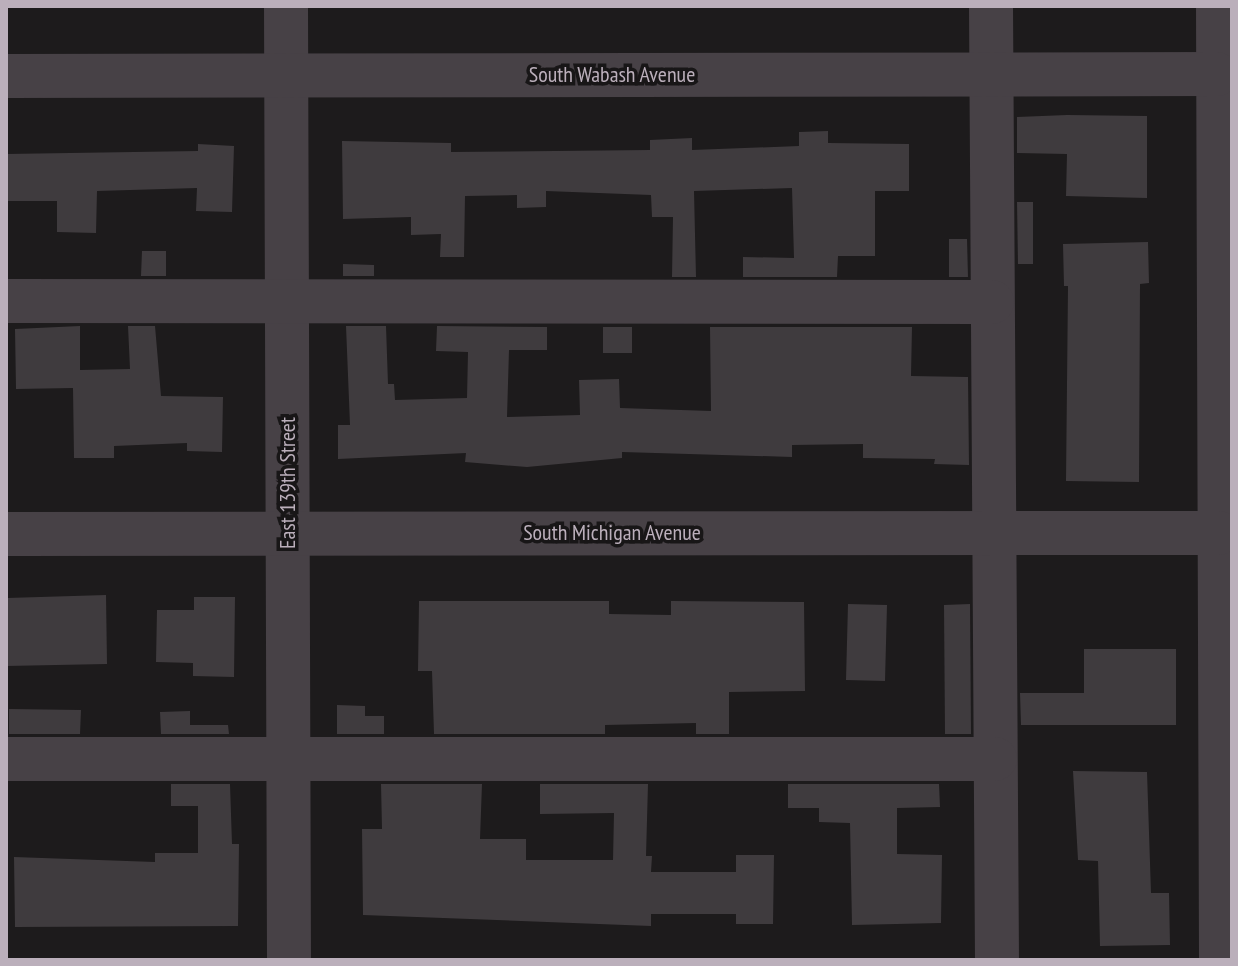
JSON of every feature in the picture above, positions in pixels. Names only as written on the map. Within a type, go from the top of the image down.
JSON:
[{"type":"street","name":"East 139th Street","points":[[286,6],[289,960]]},
{"type":"street","points":[[991,6],[997,960]]},
{"type":"street","points":[[1218,6],[1217,74],[1226,347],[1219,533],[1226,895],[1221,960]]},
{"type":"street","name":"South Wabash Avenue","points":[[6,76],[1217,74]]},
{"type":"street","points":[[6,301],[992,302]]},
{"type":"street","name":"South Michigan Avenue","points":[[6,534],[1219,533]]},
{"type":"street","points":[[6,759],[995,759]]},
{"type":"building","points":[[1147,116],[1147,198],[1066,196],[1067,154],[1017,153],[1017,117]]},
{"type":"building","points":[[828,131],[828,143],[909,144],[909,191],[875,191],[875,256],[838,256],[837,277],[743,277],[743,257],[794,258],[792,188],[694,191],[696,277],[672,277],[673,217],[652,217],[651,195],[546,191],[546,207],[517,208],[517,195],[465,196],[464,257],[440,257],[441,234],[411,235],[411,217],[343,219],[342,141],[451,143],[451,152],[650,150],[650,140],[692,138],[692,150],[799,146],[799,132]]},
{"type":"building","points":[[198,144],[234,146],[232,212],[196,211],[197,188],[97,191],[96,233],[57,232],[57,201],[6,201],[6,154],[198,151]]},
{"type":"building","points":[[1017,202],[1033,202],[1033,264],[1018,264]]},
{"type":"building","points":[[949,239],[967,239],[968,277],[949,277]]},
{"type":"building","points":[[1148,242],[1149,283],[1140,284],[1139,482],[1066,481],[1068,286],[1064,286],[1063,244]]},
{"type":"building","points":[[142,251],[166,251],[166,276],[141,276]]},
{"type":"building","points":[[343,264],[374,265],[374,276],[343,276]]},
{"type":"building","points":[[80,326],[80,370],[130,369],[128,326],[155,326],[161,396],[223,397],[222,452],[187,451],[187,443],[114,446],[114,458],[74,458],[73,388],[16,389],[15,329]]},
{"type":"building","points":[[346,326],[386,326],[388,384],[394,384],[395,400],[467,398],[468,352],[436,351],[437,326],[547,327],[547,350],[509,350],[507,417],[580,415],[579,380],[619,379],[620,408],[711,411],[710,327],[912,327],[911,376],[968,377],[969,465],[934,464],[935,459],[863,458],[863,444],[792,445],[792,457],[622,452],[622,458],[527,467],[465,462],[466,453],[338,459],[338,425],[350,425]]},
{"type":"building","points":[[603,327],[632,327],[632,353],[603,353]]},
{"type":"building","points":[[106,595],[107,664],[6,666],[7,598]]},
{"type":"building","points":[[194,597],[235,597],[234,677],[193,676],[193,663],[156,662],[157,610],[194,610]]},
{"type":"building","points":[[419,601],[609,601],[609,614],[671,615],[671,601],[804,602],[805,691],[729,692],[729,734],[696,734],[696,723],[605,725],[605,734],[434,734],[432,671],[418,671]]},
{"type":"building","points":[[848,604],[887,605],[885,681],[846,680]]},
{"type":"building","points":[[970,604],[971,734],[945,734],[944,605]]},
{"type":"building","points":[[1084,649],[1176,649],[1176,725],[1021,725],[1020,693],[1084,693]]},
{"type":"building","points":[[337,705],[365,706],[365,716],[384,716],[384,734],[337,734]]},
{"type":"building","points":[[9,709],[81,710],[80,734],[9,734]]},
{"type":"building","points":[[190,711],[190,725],[228,725],[229,734],[161,734],[160,712]]},
{"type":"building","points":[[1073,771],[1147,772],[1151,893],[1169,893],[1170,945],[1100,946],[1098,861],[1078,860]]},
{"type":"building","points":[[171,784],[230,784],[232,844],[239,844],[238,926],[15,927],[14,857],[155,862],[155,853],[198,853],[198,806],[171,806]]},
{"type":"building","points":[[381,784],[482,784],[480,839],[526,839],[526,860],[613,860],[614,813],[540,814],[540,784],[648,784],[646,856],[652,856],[651,872],[736,872],[736,855],[774,855],[773,924],[736,924],[736,914],[651,914],[651,926],[363,915],[362,829],[382,829]]},
{"type":"building","points":[[788,784],[939,784],[940,807],[897,808],[897,854],[942,855],[941,923],[852,925],[850,823],[819,822],[819,808],[788,808]]}]
